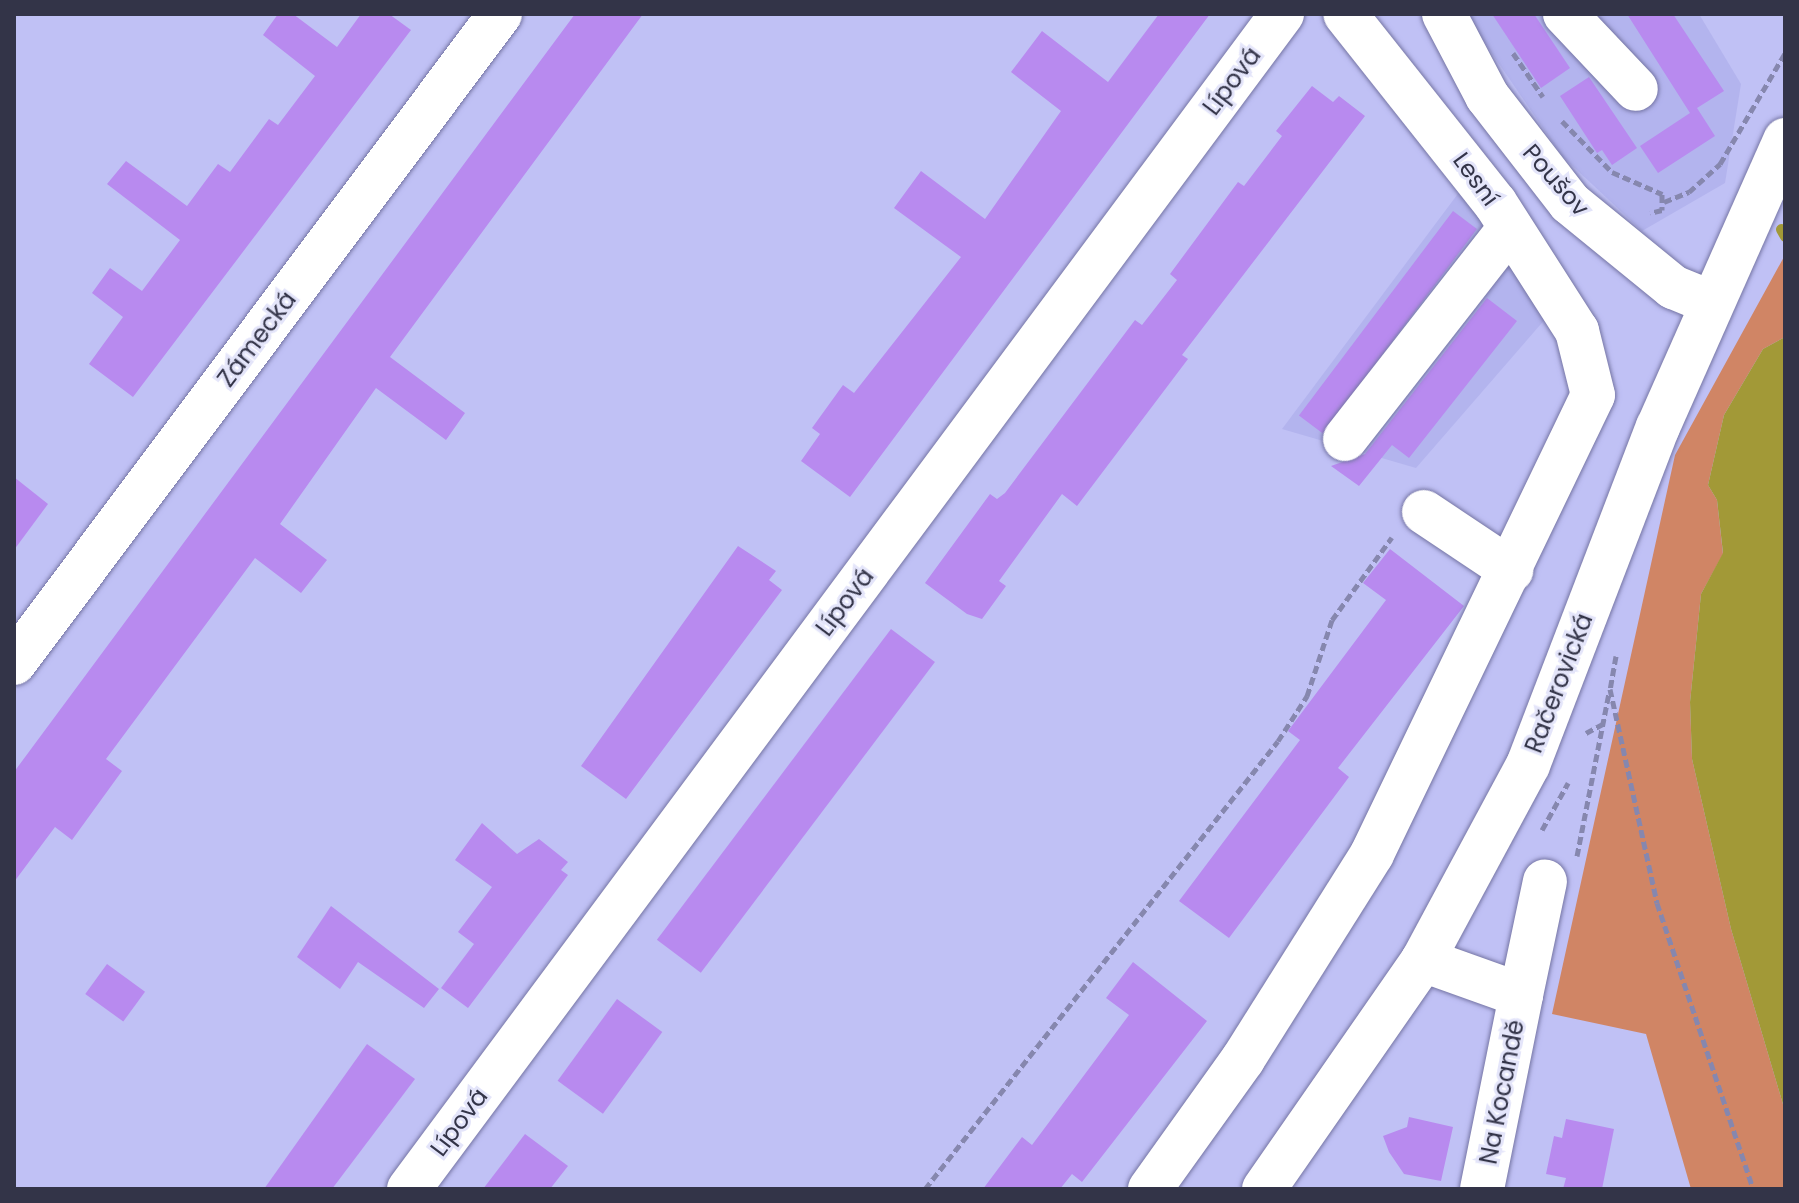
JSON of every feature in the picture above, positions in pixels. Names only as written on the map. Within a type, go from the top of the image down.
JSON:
[{"type":"street","name":"Zámecká","points":[[14,663],[500,14]]},
{"type":"street","name":"Lípová","points":[[409,1189],[1282,14]]},
{"type":"street","name":"Lesní","points":[[1345,14],[1447,140],[1510,228],[1588,358],[1590,409],[1511,570]]},
{"type":"street","name":"Poušov","points":[[1444,14],[1487,96],[1570,203],[1673,287],[1712,303]]},
{"type":"street","points":[[1565,14],[1636,89]]},
{"type":"street","points":[[1447,140],[1487,96]]},
{"type":"street","name":"Račerovická","points":[[1264,1189],[1423,960],[1528,765],[1712,303],[1785,140]]},
{"type":"street","points":[[1345,439],[1510,228]]},
{"type":"street","points":[[1150,1189],[1243,1059],[1372,854],[1511,570],[1424,512]]},
{"type":"street","name":"Na Kocandě","points":[[1482,1189],[1545,881]]},
{"type":"street","name":"Na Kocandě","points":[[1423,960],[1521,995]]},
{"type":"path","points":[[1664,202],[1689,192],[1720,164],[1785,53]]},
{"type":"path","points":[[925,1189],[1278,741],[1307,696],[1332,620],[1389,539],[1424,512]]},
{"type":"path","points":[[1619,643],[1610,689],[1657,903],[1753,1189]]},
{"type":"shaded area","points":[[1465,14],[1699,14],[1741,84],[1725,183],[1642,231],[1562,156]]},
{"type":"shaded area","points":[[1463,187],[1547,317],[1416,468],[1282,429]]},
{"type":"shaded area","points":[[1785,255],[1785,337],[1763,349],[1724,415],[1708,485],[1717,500],[1723,554],[1701,594],[1690,702],[1692,759],[1731,929],[1785,1111],[1785,1189],[1691,1189],[1646,1034],[1552,1014],[1675,455]]},
{"type":"shaded area","points":[[1785,337],[1785,1111],[1731,929],[1692,759],[1690,702],[1701,594],[1723,553],[1717,500],[1708,485],[1724,415],[1763,349]]},
{"type":"building","points":[[278,14],[293,14],[337,47],[361,14],[389,14],[411,30],[133,397],[89,364],[123,317],[92,293],[110,268],[142,291],[180,240],[107,184],[126,161],[187,206],[218,164],[230,172],[269,119],[278,125],[315,76],[263,35]]},
{"type":"building","points":[[575,14],[643,14],[390,357],[465,413],[446,440],[376,388],[280,524],[327,560],[301,593],[255,558],[106,759],[122,771],[72,840],[55,827],[14,882],[14,772]]},
{"type":"building","points":[[1159,14],[1210,14],[850,497],[801,461],[820,434],[812,428],[843,385],[854,393],[961,257],[894,208],[921,171],[985,219],[1061,111],[1011,72],[1042,31],[1108,82]]},
{"type":"building","points":[[1492,14],[1534,14],[1570,68],[1541,88]]},
{"type":"building","points":[[1627,14],[1673,14],[1724,91],[1697,108],[1715,136],[1658,173],[1640,146],[1690,113]]},
{"type":"building","points":[[1589,77],[1637,148],[1612,165],[1602,150],[1597,153],[1560,96]]},
{"type":"building","points":[[1312,86],[1333,102],[1339,96],[1365,116],[1182,355],[1188,359],[1077,506],[1062,494],[999,581],[1006,586],[982,619],[967,614],[925,583],[990,494],[997,499],[1005,493],[1135,320],[1142,325],[1177,280],[1170,274],[1238,182],[1244,186],[1282,136],[1276,131]]},
{"type":"building","points":[[1453,211],[1477,229],[1323,434],[1299,415]]},
{"type":"building","points":[[1487,298],[1517,321],[1409,458],[1392,445],[1359,486],[1331,466],[1365,454]]},
{"type":"building","points":[[14,477],[48,504],[14,550]]},
{"type":"building","points":[[738,546],[776,571],[769,580],[782,590],[626,799],[581,766]]},
{"type":"building","points":[[1390,549],[1464,606],[1338,768],[1349,777],[1229,938],[1179,901],[1300,740],[1288,731],[1386,600],[1363,583]]},
{"type":"building","points":[[891,629],[935,662],[701,973],[657,940]]},
{"type":"building","points":[[482,823],[517,854],[539,839],[568,862],[561,870],[568,875],[468,1008],[441,988],[474,944],[458,932],[492,887],[455,860]]},
{"type":"building","points":[[331,906],[439,989],[424,1008],[358,962],[340,989],[297,957]]},
{"type":"building","points":[[1133,962],[1207,1021],[1082,1182],[1072,1174],[1060,1189],[983,1189],[1022,1137],[1032,1145],[1129,1015],[1106,998]]},
{"type":"building","points":[[107,964],[145,992],[123,1022],[85,994]]},
{"type":"building","points":[[617,999],[662,1032],[603,1114],[558,1081]]},
{"type":"building","points":[[367,1044],[415,1079],[332,1189],[264,1189]]},
{"type":"building","points":[[1409,1117],[1453,1127],[1441,1181],[1404,1174],[1389,1152],[1383,1136],[1407,1127]]},
{"type":"building","points":[[1566,1119],[1614,1129],[1602,1189],[1563,1189],[1566,1178],[1546,1174],[1554,1136],[1562,1138]]},
{"type":"building","points":[[525,1134],[568,1166],[550,1189],[483,1189]]},
{"type":"waterway","points":[[1781,229],[1785,236]]}]
